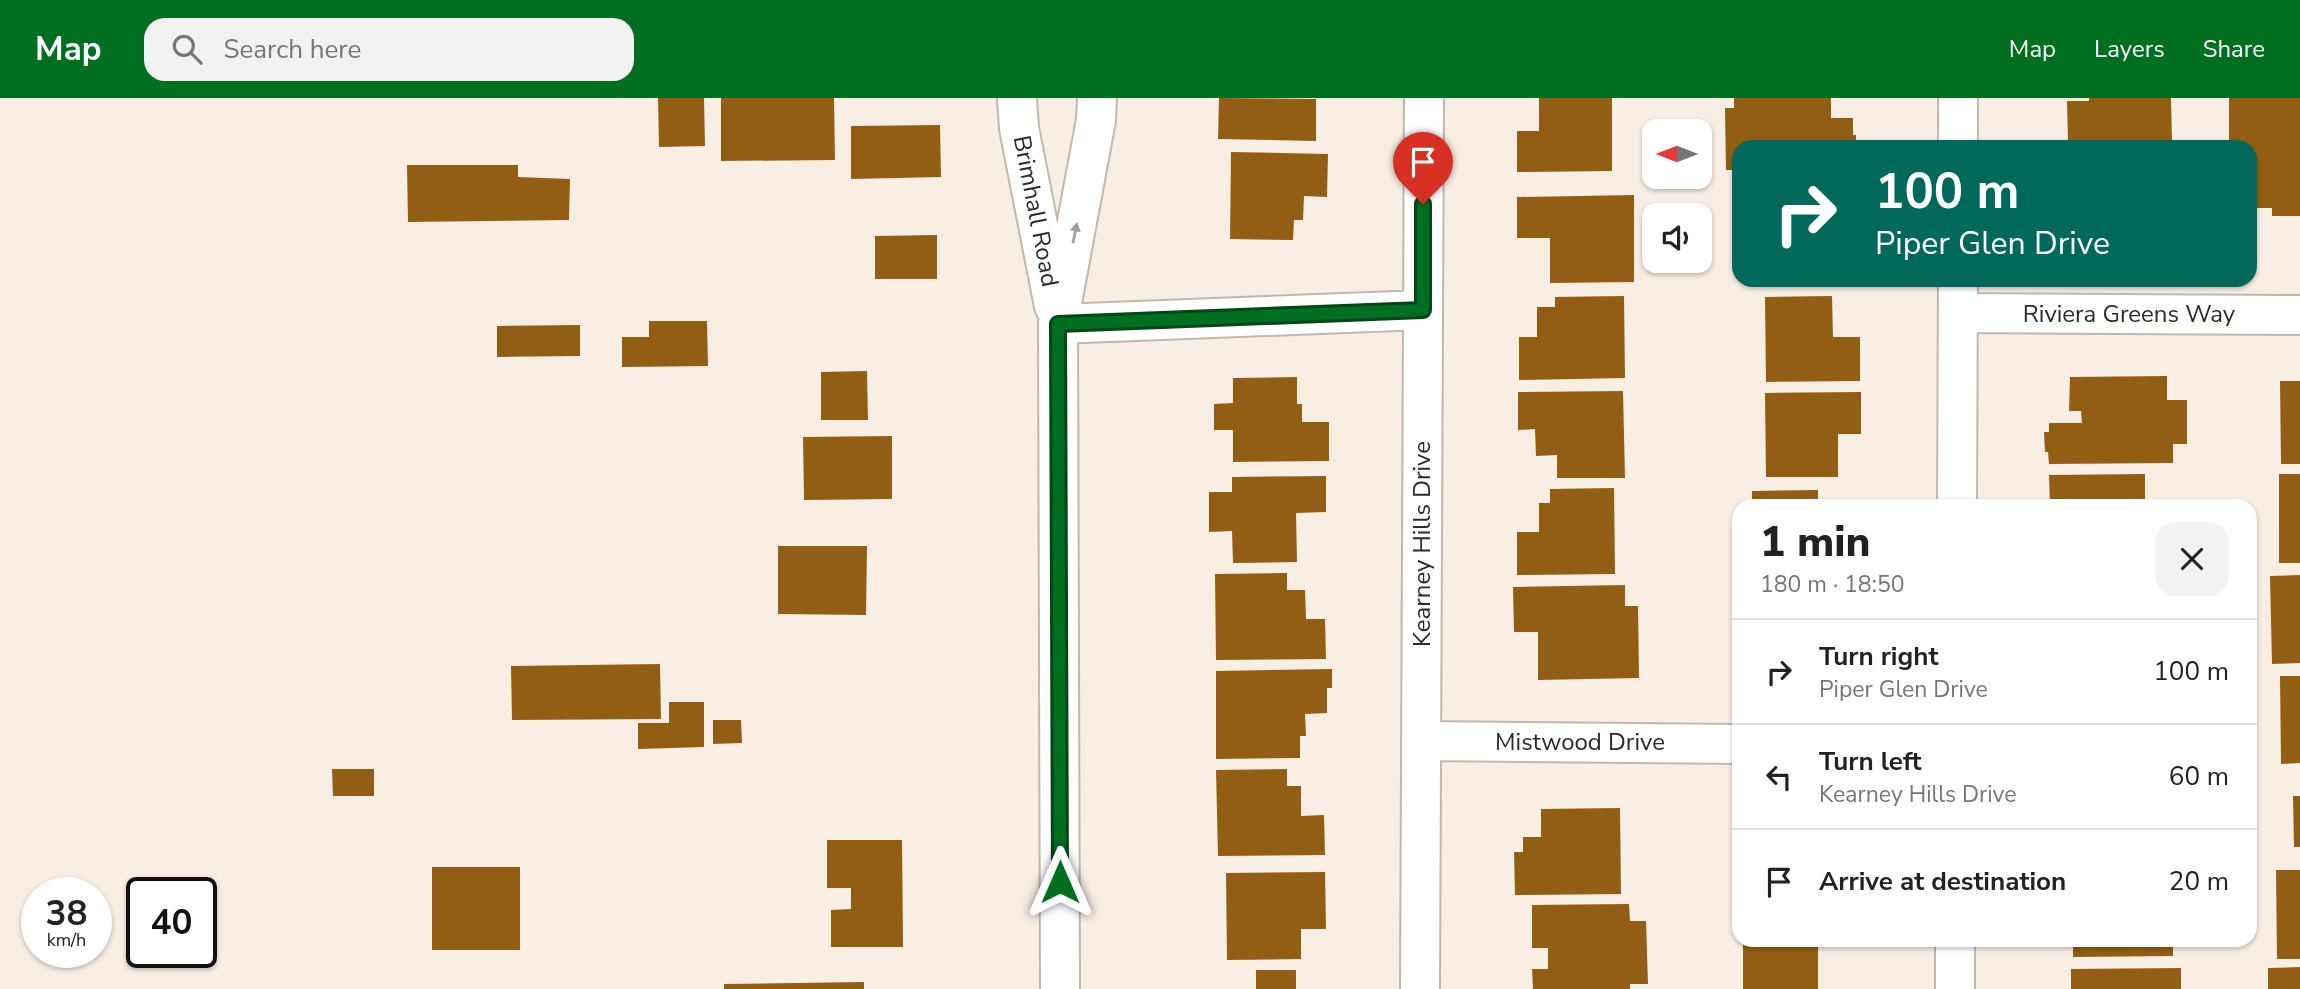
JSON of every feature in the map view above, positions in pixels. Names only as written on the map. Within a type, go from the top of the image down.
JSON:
[{"type":"street","name":"Brimhall Road","points":[[1017,98],[1019,128],[1058,324]]},
{"type":"street","name":"Brimhall Road","points":[[1060,989],[1058,324],[1096,120],[1097,98]]},
{"type":"street","name":"Kearney Hills Drive","points":[[1420,989],[1424,98]]},
{"type":"street","points":[[1958,98],[1958,140]]},
{"type":"street","points":[[1957,499],[1958,296]]},
{"type":"street","name":"Riviera Greens Way","points":[[1958,296],[2300,315]]},
{"type":"street","points":[[1058,324],[1423,310]]},
{"type":"street","name":"Mistwood Drive","points":[[1421,741],[1732,744]]},
{"type":"street","points":[[1955,947],[1955,989]]},
{"type":"building","points":[[658,98],[704,98],[705,146],[659,147]]},
{"type":"building","points":[[721,98],[834,98],[835,160],[721,161]]},
{"type":"building","points":[[1219,98],[1316,99],[1316,141],[1218,139]]},
{"type":"building","points":[[1539,98],[1612,98],[1612,171],[1517,172],[1517,131],[1539,131]]},
{"type":"building","points":[[1734,98],[1831,98],[1831,118],[1853,118],[1853,135],[1856,135],[1856,140],[1732,140],[1732,170],[1726,170],[1725,108],[1734,108]]},
{"type":"building","points":[[2089,98],[2171,98],[2172,140],[2068,140],[2067,101],[2089,101]]},
{"type":"building","points":[[2229,98],[2300,98],[2300,216],[2272,216],[2272,208],[2257,208],[2257,140],[2229,140]]},
{"type":"building","points":[[940,125],[941,177],[851,179],[851,126]]},
{"type":"building","points":[[1231,152],[1328,154],[1327,197],[1304,196],[1303,220],[1294,220],[1293,240],[1230,239]]},
{"type":"building","points":[[407,165],[518,165],[518,177],[570,179],[569,220],[408,222]]},
{"type":"building","points":[[1634,195],[1634,282],[1550,283],[1550,238],[1517,238],[1517,197]]},
{"type":"building","points":[[937,235],[937,279],[875,279],[875,236]]},
{"type":"building","points":[[1624,296],[1625,378],[1519,380],[1519,337],[1537,337],[1537,307],[1555,307],[1555,297]]},
{"type":"building","points":[[1832,296],[1833,337],[1860,337],[1860,381],[1766,382],[1765,297]]},
{"type":"building","points":[[649,321],[707,321],[708,366],[622,367],[622,337],[649,337]]},
{"type":"building","points":[[580,325],[580,356],[497,357],[497,326]]},
{"type":"building","points":[[867,371],[868,420],[821,420],[821,372]]},
{"type":"building","points":[[2167,376],[2167,400],[2187,400],[2187,444],[2173,444],[2173,463],[2049,464],[2044,432],[2049,432],[2049,423],[2082,423],[2081,411],[2069,411],[2070,377]]},
{"type":"building","points":[[1297,377],[1297,404],[1302,404],[1302,422],[1329,422],[1329,461],[1233,462],[1233,430],[1214,430],[1214,404],[1233,403],[1233,378]]},
{"type":"building","points":[[2280,381],[2300,381],[2300,464],[2281,464]]},
{"type":"building","points":[[1623,391],[1625,478],[1557,478],[1557,455],[1536,456],[1535,429],[1518,430],[1518,392]]},
{"type":"building","points":[[1861,392],[1861,434],[1838,434],[1838,477],[1766,477],[1765,393]]},
{"type":"building","points":[[892,436],[892,499],[804,500],[803,437]]},
{"type":"building","points":[[2145,474],[2145,499],[2050,499],[2049,475]]},
{"type":"building","points":[[2279,474],[2300,474],[2300,563],[2279,563]]},
{"type":"building","points":[[1326,476],[1326,512],[1296,513],[1297,562],[1233,563],[1232,531],[1209,532],[1209,492],[1232,492],[1232,477]]},
{"type":"building","points":[[1614,488],[1615,574],[1517,575],[1517,532],[1539,532],[1539,503],[1550,503],[1550,489]]},
{"type":"building","points":[[1818,490],[1818,499],[1752,499],[1752,491]]},
{"type":"building","points":[[778,546],[867,546],[866,615],[778,614]]},
{"type":"building","points":[[1287,573],[1287,590],[1305,590],[1306,619],[1325,619],[1326,659],[1216,660],[1215,574]]},
{"type":"building","points":[[2300,575],[2300,663],[2272,664],[2270,576]]},
{"type":"building","points":[[1625,585],[1625,606],[1638,606],[1639,678],[1538,680],[1538,632],[1514,632],[1513,587]]},
{"type":"building","points":[[660,664],[661,719],[512,720],[511,666]]},
{"type":"building","points":[[1332,669],[1332,688],[1327,688],[1327,713],[1305,714],[1306,736],[1300,736],[1300,758],[1216,759],[1216,671]]},
{"type":"building","points":[[2280,676],[2300,676],[2300,763],[2281,764]]},
{"type":"building","points":[[669,702],[704,702],[704,747],[638,749],[638,723],[669,723]]},
{"type":"building","points":[[713,720],[741,720],[742,743],[713,744]]},
{"type":"building","points":[[332,769],[374,769],[374,796],[333,796]]},
{"type":"building","points":[[1287,769],[1287,786],[1301,786],[1301,816],[1324,815],[1325,855],[1218,856],[1216,770]]},
{"type":"building","points":[[2293,796],[2300,796],[2300,847],[2294,847]]},
{"type":"building","points":[[1620,808],[1621,894],[1515,895],[1514,852],[1523,852],[1523,837],[1541,837],[1541,809]]},
{"type":"building","points":[[827,840],[902,840],[903,947],[831,947],[831,910],[851,909],[851,888],[827,888]]},
{"type":"building","points":[[432,867],[520,867],[520,950],[432,950]]},
{"type":"building","points":[[2276,870],[2300,870],[2300,959],[2277,959]]},
{"type":"building","points":[[1325,872],[1326,929],[1301,929],[1301,959],[1227,960],[1226,873]]},
{"type":"building","points":[[1629,904],[1630,921],[1646,921],[1648,984],[1630,984],[1630,989],[1533,989],[1532,969],[1548,969],[1548,948],[1532,948],[1532,905]]},
{"type":"building","points":[[1743,947],[1818,947],[1818,989],[1743,989]]},
{"type":"building","points":[[2073,947],[2173,947],[2173,956],[2073,957]]},
{"type":"building","points":[[2300,967],[2300,989],[2268,989],[2268,968]]},
{"type":"building","points":[[2181,968],[2181,989],[2071,989],[2071,969]]},
{"type":"building","points":[[1256,970],[1296,970],[1296,989],[1256,989]]},
{"type":"building","points":[[864,982],[864,989],[724,989],[724,984]]},
{"type":"route","points":[[1060,882],[1058,324],[1423,310],[1423,204]]}]
